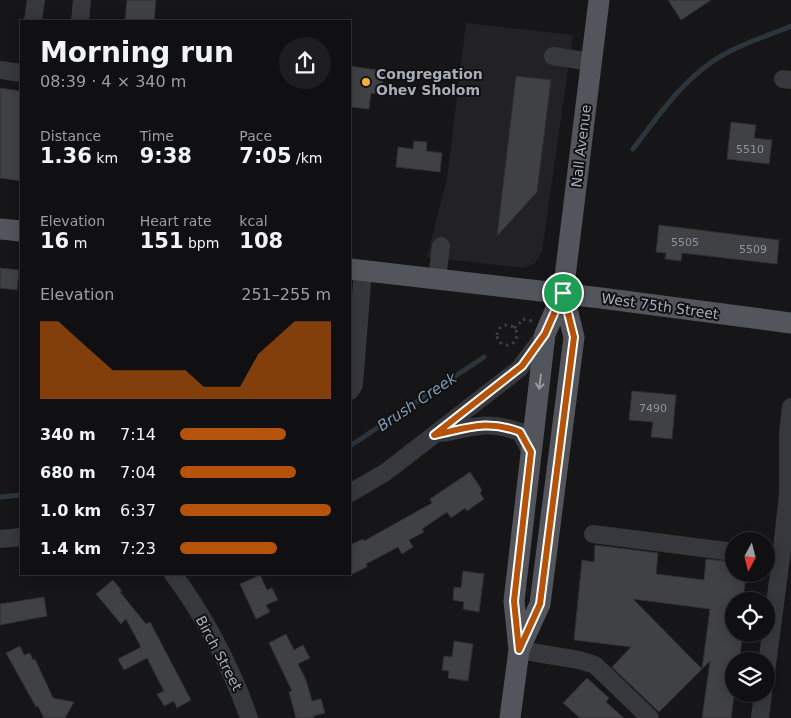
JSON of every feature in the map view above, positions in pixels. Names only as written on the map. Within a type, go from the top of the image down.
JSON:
[{"type":"main road","name":"Nall Avenue","points":[[510,718],[519,650],[514,601],[545,334],[563,293],[599,0]]},
{"type":"main road","points":[[0,229],[20,231]]},
{"type":"main road","name":"West 75th Street","points":[[356,270],[563,293],[791,323]]},
{"type":"main road","name":"Nall Avenue","points":[[519,650],[540,604],[574,337],[563,293]]},
{"type":"street","points":[[33,20],[36,0]]},
{"type":"street","points":[[80,20],[82,0]]},
{"type":"street","points":[[595,35],[609,0]]},
{"type":"street","points":[[553,56],[591,62]]},
{"type":"street","points":[[0,70],[20,73]]},
{"type":"street","points":[[438,279],[441,246]]},
{"type":"street","points":[[351,390],[354,385],[356,270]]},
{"type":"street","points":[[351,492],[386,472],[522,366],[545,334]]},
{"type":"street","points":[[775,552],[788,494],[788,433],[791,407]]},
{"type":"street","points":[[434,435],[466,427],[500,424],[520,432],[531,452]]},
{"type":"street","points":[[593,534],[725,551]]},
{"type":"street","points":[[0,538],[20,537]]},
{"type":"street","name":"Birch Street","points":[[174,575],[185,582],[225,662],[249,718]]},
{"type":"street","points":[[767,652],[772,582]]},
{"type":"street","points":[[519,650],[579,660],[595,665],[650,718]]},
{"type":"street","points":[[760,718],[762,702]]},
{"type":"path","points":[[514,328],[522,320]]},
{"type":"path","points":[[504,326],[514,328],[517,337],[514,343],[507,345],[501,343],[497,338],[499,329],[504,326]]},
{"type":"shaded area","points":[[466,23],[573,35],[542,251],[535,263],[524,268],[427,257],[447,179]]},
{"type":"building","points":[[127,0],[156,0],[154,20],[125,20]]},
{"type":"building","points":[[668,0],[711,0],[681,20]]},
{"type":"building","name":"Congregation Ohev Sholom","points":[[351,66],[384,71],[381,95],[371,93],[369,109],[351,107]]},
{"type":"building","points":[[516,76],[551,80],[537,192],[497,236]]},
{"type":"building","points":[[0,88],[20,91],[20,181],[0,178]]},
{"type":"building","points":[[731,122],[756,125],[754,138],[772,140],[769,164],[727,159]]},
{"type":"building","points":[[414,141],[427,142],[426,151],[442,153],[440,172],[396,167],[398,147],[413,149]]},
{"type":"building","points":[[659,225],[779,240],[777,264],[682,253],[681,261],[665,259],[666,253],[656,252]]},
{"type":"building","points":[[0,268],[19,270],[17,290],[0,288]]},
{"type":"building","points":[[632,391],[676,395],[672,439],[651,437],[653,422],[629,420]]},
{"type":"building","points":[[470,472],[482,490],[480,493],[484,499],[467,511],[465,508],[451,518],[447,512],[422,529],[424,532],[409,540],[413,547],[402,554],[398,547],[366,564],[367,567],[351,575],[351,545],[363,539],[364,541],[432,503],[430,499]]},
{"type":"building","points":[[595,545],[658,553],[656,574],[704,580],[706,559],[725,561],[725,582],[745,582],[744,592],[725,592],[725,642],[742,642],[740,652],[725,652],[725,702],[733,702],[731,718],[702,718],[710,661],[702,669],[659,712],[612,667],[631,647],[574,640],[582,560],[594,562]],"holes":[[[633,599],[710,609],[702,669]]]},
{"type":"building","points":[[463,571],[484,574],[479,612],[463,609],[464,602],[453,600],[454,587],[461,588]]},
{"type":"building","points":[[260,575],[267,590],[272,588],[278,600],[266,605],[270,612],[256,619],[240,584]]},
{"type":"building","points":[[113,580],[122,591],[120,592],[146,624],[150,622],[191,700],[177,708],[174,701],[164,706],[157,694],[164,691],[147,658],[124,670],[118,659],[141,647],[126,619],[121,624],[96,594]]},
{"type":"building","points":[[44,597],[47,616],[0,625],[0,604]]},
{"type":"building","points":[[286,634],[294,650],[303,645],[310,658],[298,664],[306,680],[312,701],[321,699],[325,713],[313,716],[314,718],[296,718],[289,692],[292,691],[269,643]]},
{"type":"building","points":[[454,641],[473,644],[468,681],[448,678],[449,671],[442,670],[444,656],[452,657]]},
{"type":"building","points":[[20,646],[24,655],[30,653],[33,660],[35,659],[53,698],[74,702],[65,718],[44,718],[38,706],[36,707],[6,653]]},
{"type":"building","points":[[587,678],[609,698],[606,702],[624,718],[580,718],[563,703]]},
{"type":"waterway","name":"Brush Creek","points":[[633,149],[674,97],[709,64],[740,46],[791,26]]},
{"type":"waterway","name":"Brush Creek","points":[[351,445],[484,357]]},
{"type":"waterway","name":"Brush Creek","points":[[0,497],[20,495]]},
{"type":"place","name":"Congregation Ohev Sholom","points":[[366,82]]},
{"type":"route","points":[[563,293],[574,337],[540,604],[519,650],[514,601],[531,452],[520,432],[500,424],[483,424],[434,435],[522,366],[545,334],[563,293]]}]
